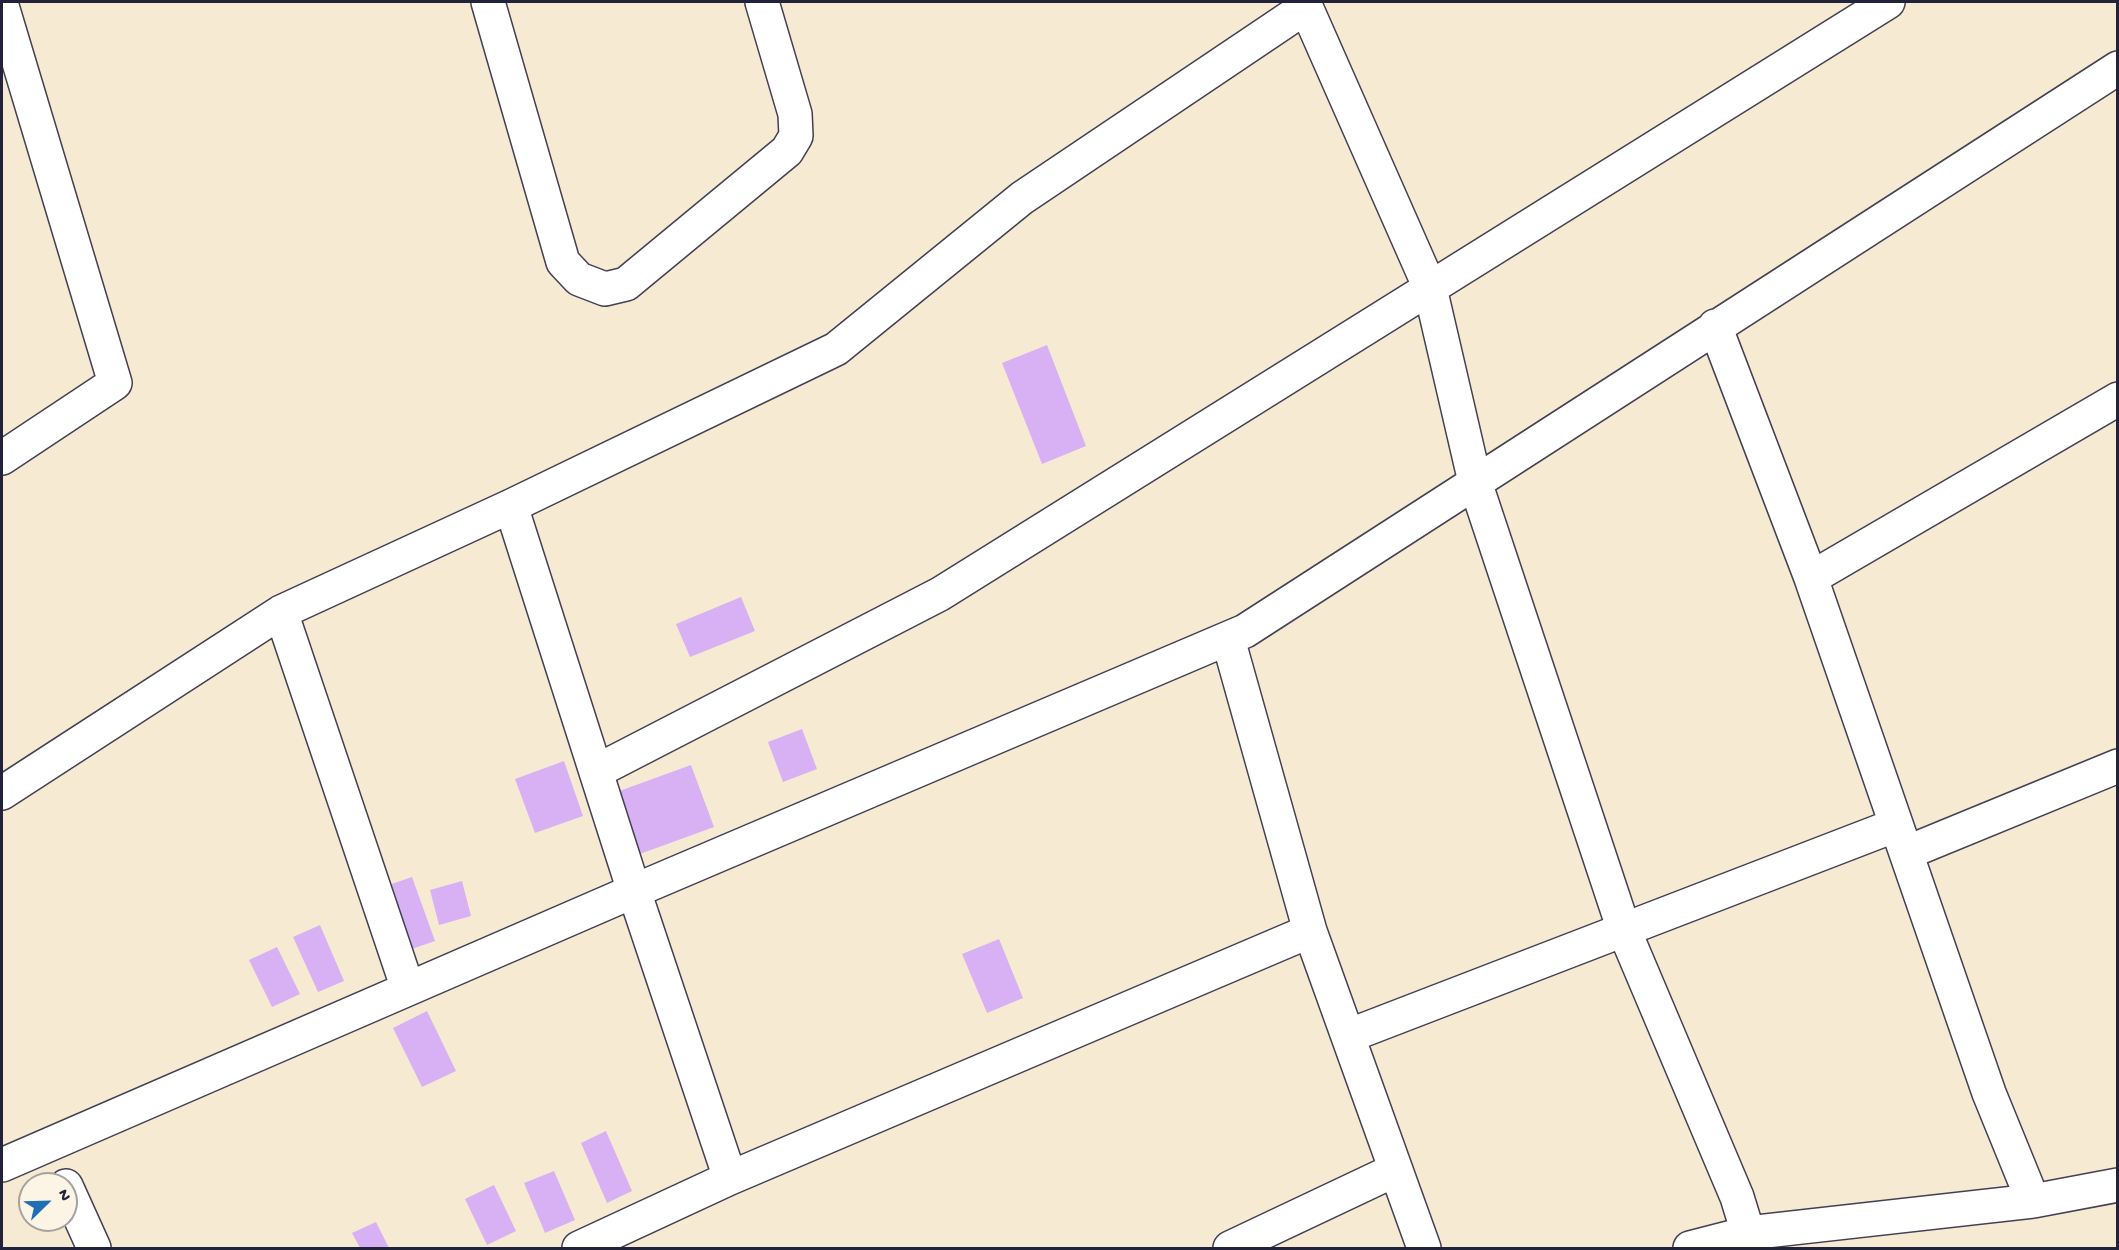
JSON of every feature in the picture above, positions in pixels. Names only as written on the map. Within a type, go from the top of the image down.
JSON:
[{"type":"street","points":[[488,2],[563,262],[579,279],[605,289],[626,284],[787,151],[796,136],[795,114],[762,2]]},
{"type":"street","points":[[597,771],[940,594],[1888,2]]},
{"type":"street","points":[[2,6],[115,383],[2,458]]},
{"type":"street","points":[[2,793],[281,612],[512,506],[836,349],[1022,198],[1306,7],[1430,288],[1475,482],[1624,930],[1737,1197],[1748,1233]]},
{"type":"street","points":[[2,1165],[634,891],[1245,631],[2118,68]]},
{"type":"street","points":[[1715,326],[1811,578],[1989,1093],[2032,1201]]},
{"type":"street","points":[[1811,578],[2118,399]]},
{"type":"street","points":[[512,506],[634,891],[730,1178]]},
{"type":"street","points":[[281,612],[408,989]]},
{"type":"street","points":[[1228,639],[1310,931],[1424,1248]]},
{"type":"street","points":[[1348,1036],[1624,930],[2118,766]]},
{"type":"street","points":[[579,1248],[730,1178],[1310,931]]},
{"type":"street","points":[[48,1145],[60,1172]]},
{"type":"street","points":[[1230,1248],[1395,1170]]},
{"type":"street","points":[[1690,1248],[1748,1233],[2032,1201],[2118,1185]]},
{"type":"street","points":[[78,1212],[94,1248]]},
{"type":"building","points":[[1047,345],[1086,446],[1042,464],[1002,363]]},
{"type":"building","points":[[741,597],[755,631],[690,657],[676,624]]},
{"type":"building","points":[[802,729],[817,769],[783,782],[768,742]]},
{"type":"building","points":[[564,761],[583,816],[535,833],[515,779]]},
{"type":"building","points":[[691,765],[714,827],[637,855],[614,793]]},
{"type":"building","points":[[412,877],[435,941],[403,952],[380,888]]},
{"type":"building","points":[[462,881],[471,916],[439,925],[430,890]]},
{"type":"building","points":[[320,925],[344,981],[318,992],[293,937]]},
{"type":"building","points":[[999,939],[1023,998],[987,1013],[962,954]]},
{"type":"building","points":[[277,947],[300,994],[272,1007],[249,960]]},
{"type":"building","points":[[427,1011],[456,1071],[422,1087],[393,1028]]},
{"type":"building","points":[[606,1131],[632,1191],[607,1203],[581,1143]]},
{"type":"building","points":[[554,1171],[575,1220],[545,1233],[524,1183]]},
{"type":"building","points":[[494,1185],[516,1231],[487,1245],[465,1199]]},
{"type":"building","points":[[376,1222],[389,1248],[360,1248],[352,1233]]}]
